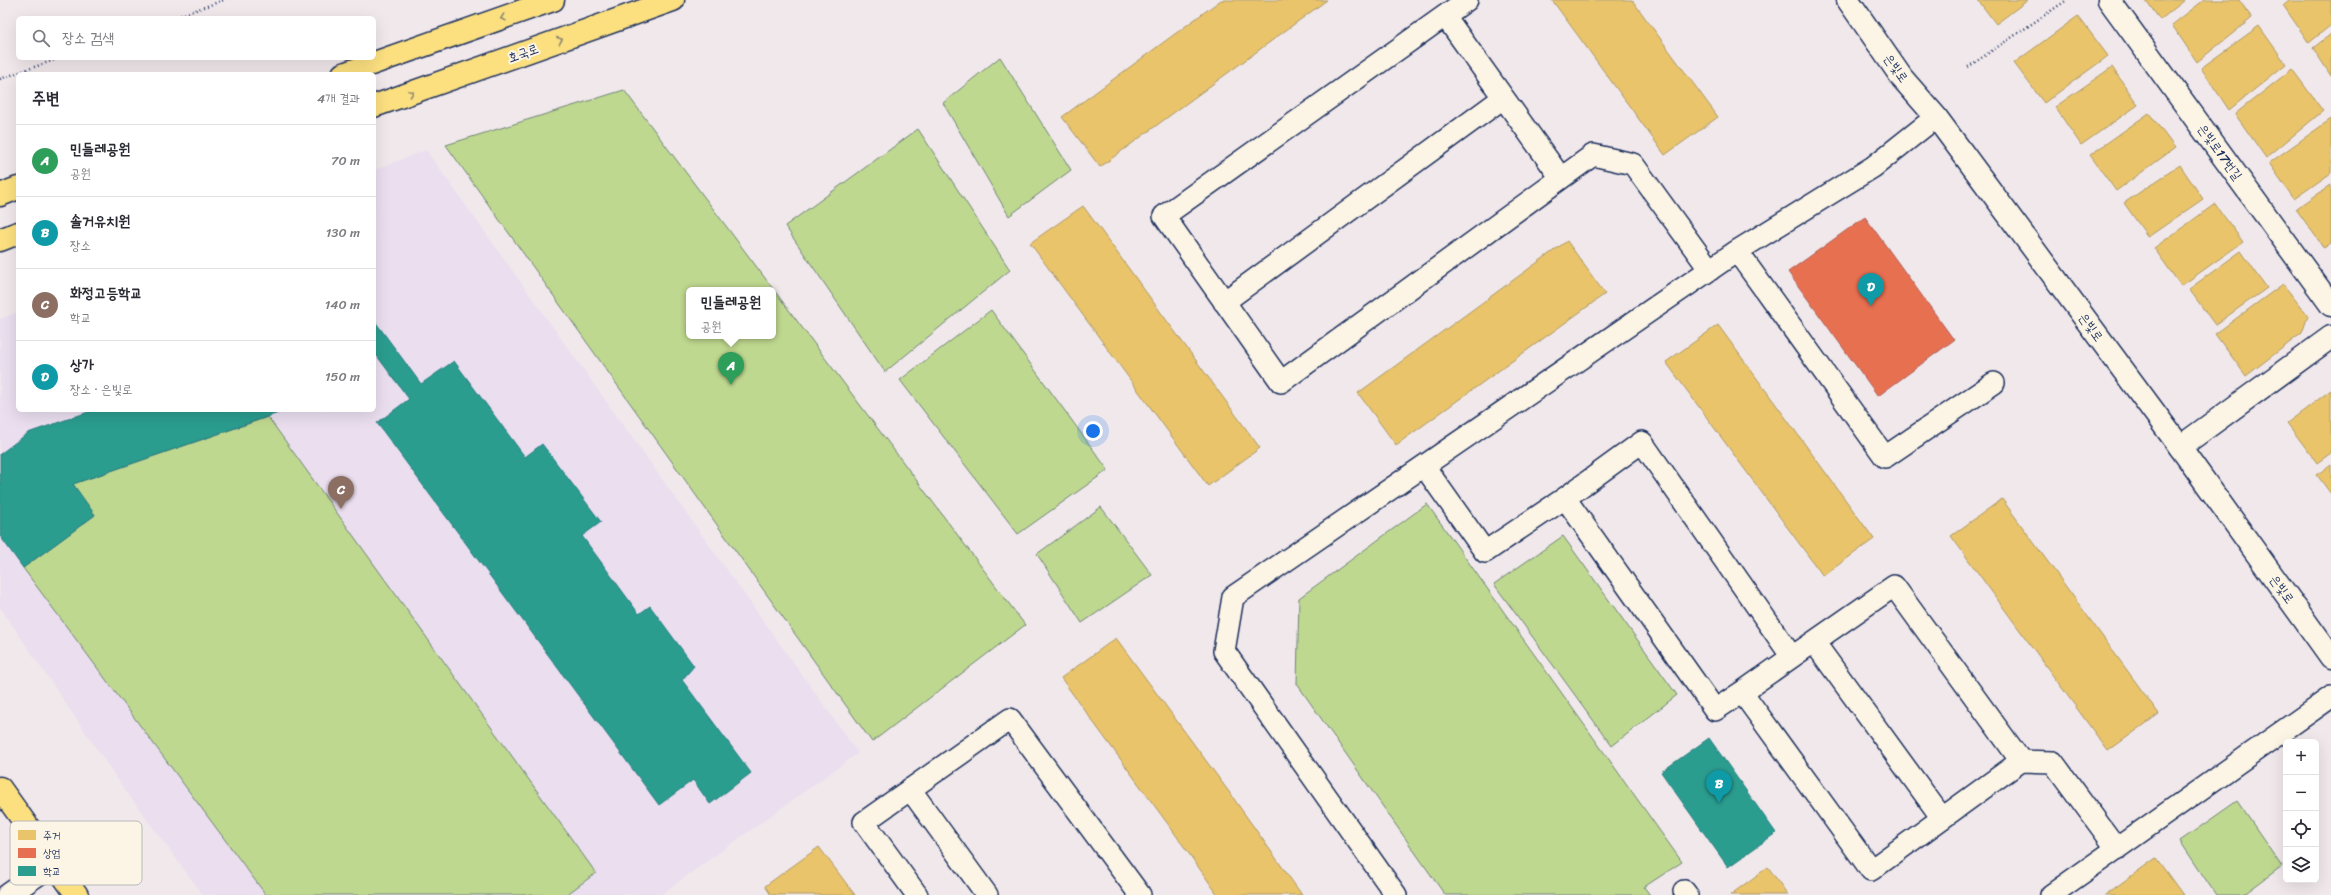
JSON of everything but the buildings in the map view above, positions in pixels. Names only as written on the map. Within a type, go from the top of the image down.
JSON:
[{"type":"main road","points":[[349,72],[553,0]]},
{"type":"main road","name":"호국로","points":[[376,105],[673,0]]},
{"type":"main road","name":"은빛로","points":[[1848,0],[1902,78],[1936,116],[2180,447],[2331,657]]},
{"type":"main road","name":"은빛로17번길","points":[[2109,0],[2331,305]]},
{"type":"main road","points":[[0,195],[16,189]]},
{"type":"main road","points":[[0,240],[16,234]]},
{"type":"main road","points":[[2180,447],[2331,336]]},
{"type":"main road","points":[[0,788],[24,821]]},
{"type":"main road","points":[[8,895],[22,885]]},
{"type":"main road","points":[[70,885],[77,895]]},
{"type":"lane","points":[[1467,0],[1164,216],[1281,382],[1593,155],[1633,164],[1710,270]]},
{"type":"lane","points":[[1445,16],[1561,178]]},
{"type":"lane","points":[[1224,302],[1504,98]]},
{"type":"lane","points":[[1396,895],[1224,651],[1233,597],[1737,251],[1873,167],[1936,116]]},
{"type":"lane","points":[[1737,251],[1885,457],[1994,383]]},
{"type":"lane","points":[[1424,466],[1485,552],[1565,498],[1642,442],[1792,657]]},
{"type":"lane","points":[[1565,498],[1715,710],[1894,586],[2021,761]]},
{"type":"lane","points":[[1814,642],[1942,818]]},
{"type":"lane","points":[[1742,692],[1871,870],[2021,761],[2053,762],[2116,849]]},
{"type":"lane","points":[[2051,895],[2331,697]]},
{"type":"lane","points":[[917,895],[864,822],[1010,719],[1140,895]]},
{"type":"lane","points":[[910,789],[987,895]]},
{"type":"path","points":[[179,16],[224,0]]},
{"type":"path","points":[[1968,67],[2067,0]]},
{"type":"path","points":[[20,72],[54,60]]},
{"type":"path","points":[[0,79],[16,73]]},
{"type":"shaded area","points":[[426,150],[858,753],[660,895],[203,895],[120,783],[0,607],[0,319],[16,313],[16,412],[376,412],[376,169]]},
{"type":"green space","points":[[1000,57],[1071,170],[1009,216],[943,103]]},
{"type":"green space","points":[[624,90],[772,287],[686,287],[686,339],[776,339],[776,293],[1025,625],[872,742],[446,145]]},
{"type":"green space","points":[[918,129],[1010,270],[885,372],[785,226]]},
{"type":"green space","points":[[991,310],[1108,470],[1018,534],[900,380]]},
{"type":"green space","points":[[268,417],[596,873],[566,895],[266,895],[23,568],[95,515],[73,484]]},
{"type":"green space","points":[[1427,504],[1682,862],[1644,887],[1650,895],[1445,895],[1297,684],[1299,598]]},
{"type":"green space","points":[[1101,507],[1152,575],[1082,623],[1037,554]]},
{"type":"green space","points":[[1563,536],[1677,695],[1612,746],[1494,584]]},
{"type":"green space","points":[[2237,801],[2282,866],[2243,895],[2216,895],[2180,841]]},
{"type":"place","name":"상가","points":[[1871,306]]},
{"type":"place","name":"민들레공원","points":[[731,385]]},
{"type":"place","name":"화정고등학교","points":[[341,509]]},
{"type":"place","name":"솔거유치원","points":[[1719,803]]}]
